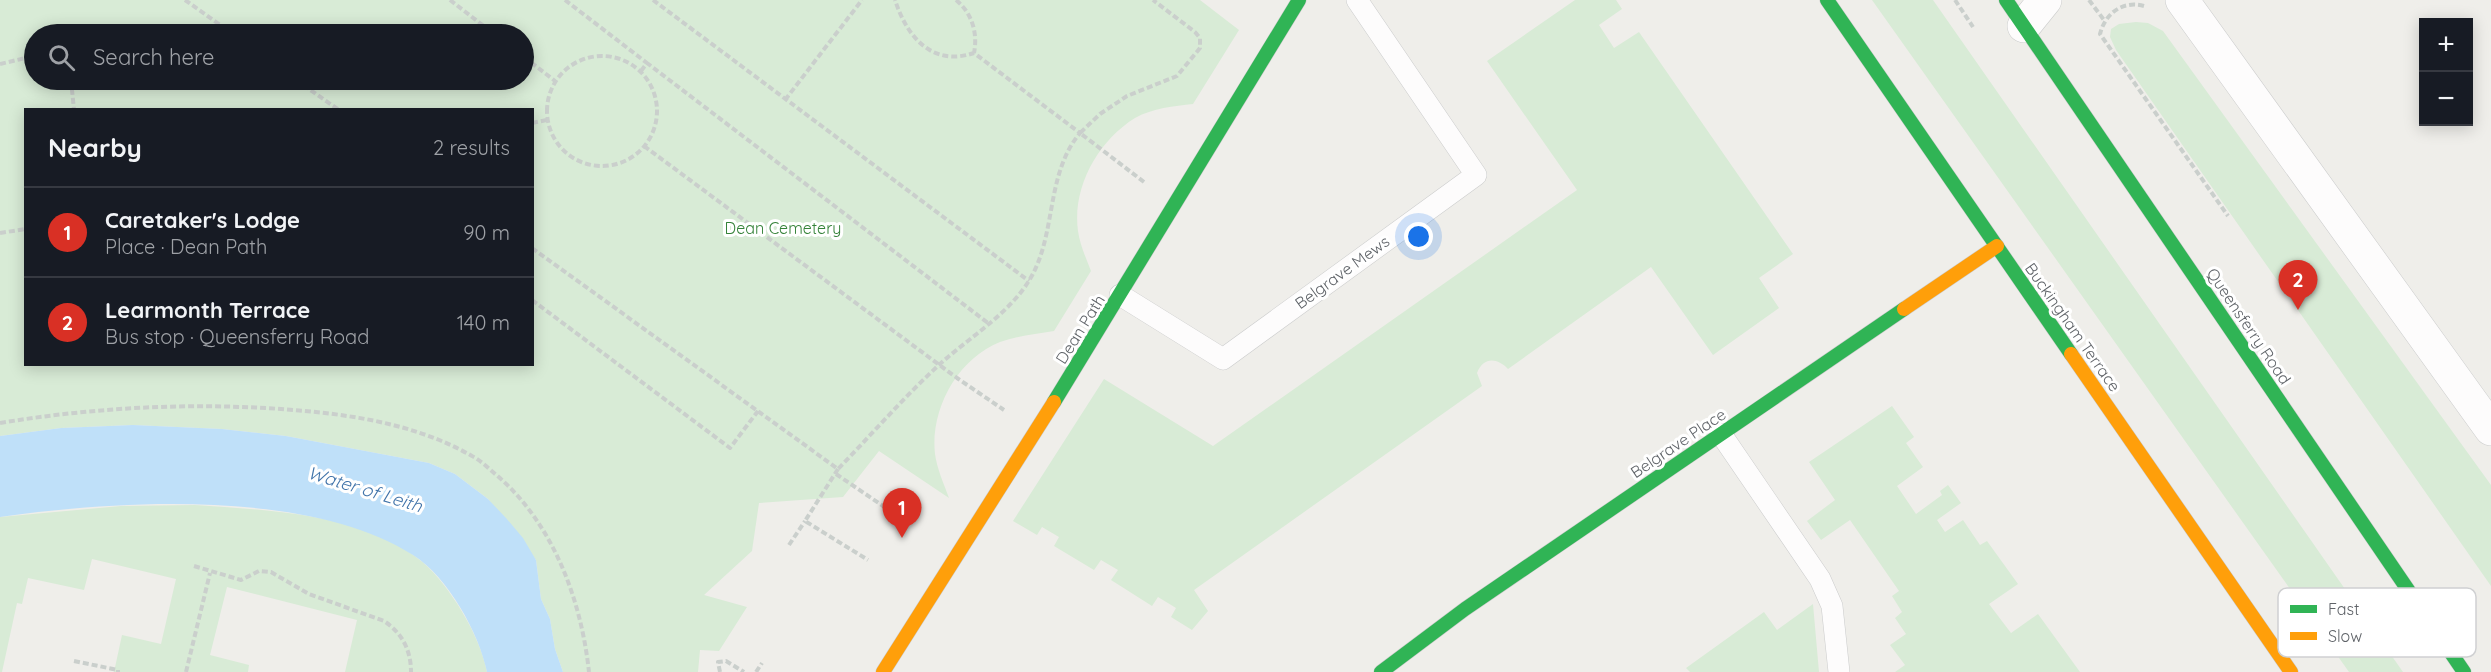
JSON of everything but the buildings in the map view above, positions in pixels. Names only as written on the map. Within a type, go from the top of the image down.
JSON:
[{"type":"street","name":"Dean Path","points":[[883,672],[1120,295],[1299,0]]},
{"type":"street","name":"Buckingham Terrace","points":[[1827,0],[2278,653]]},
{"type":"street","points":[[2015,13],[2045,0]]},
{"type":"street","points":[[2182,0],[2491,429]]},
{"type":"street","name":"Queensferry Road","points":[[2015,13],[2407,588]]},
{"type":"street","name":"Belgrave Place","points":[[1381,672],[1465,609],[1997,246]]},
{"type":"street","name":"Buckingham Terrace","points":[[2281,657],[2291,672]]},
{"type":"street","name":"Queensferry Road","points":[[2454,657],[2464,672]]},
{"type":"lane","name":"Belgrave Mews","points":[[1120,295],[1223,359],[1476,175],[1358,0]]},
{"type":"lane","points":[[1721,434],[1820,579],[1832,606],[1839,672]]},
{"type":"path","points":[[185,0],[219,24]]},
{"type":"path","points":[[450,0],[481,24]]},
{"type":"path","points":[[565,0],[988,323]]},
{"type":"path","points":[[653,0],[1029,281]]},
{"type":"path","points":[[784,100],[862,0]]},
{"type":"path","points":[[895,0],[912,36],[924,47],[955,57],[974,53],[1152,188]]},
{"type":"path","points":[[956,0],[969,15],[975,30],[974,53]]},
{"type":"path","points":[[789,545],[838,469],[940,364],[988,323],[1029,281],[1042,253],[1061,165],[1071,144],[1080,133],[1100,114],[1127,96],[1177,76],[1200,48],[1200,38],[1195,32],[1153,0]]},
{"type":"path","points":[[2089,0],[2104,20]]},
{"type":"path","points":[[2147,7],[2139,4],[2121,5],[2104,20],[2100,34],[2228,216]]},
{"type":"path","points":[[588,57],[616,58],[641,71],[655,94],[657,108],[652,134],[633,157],[619,164],[603,166],[588,164],[573,158],[561,148],[552,135],[547,120],[548,100],[555,81],[563,70],[588,57]]},
{"type":"path","points":[[0,64],[24,58]]},
{"type":"path","points":[[641,71],[647,63]]},
{"type":"path","points":[[534,65],[555,81]]},
{"type":"path","points":[[72,90],[74,108]]},
{"type":"path","points":[[310,90],[336,108]]},
{"type":"path","points":[[534,123],[547,120]]},
{"type":"path","points":[[644,146],[1011,415]]},
{"type":"path","points":[[0,233],[24,229]]},
{"type":"path","points":[[534,249],[838,469]]},
{"type":"path","points":[[534,301],[730,448],[758,411]]},
{"type":"path","points":[[0,423],[100,409],[226,406],[335,414],[382,422],[446,443],[474,456],[512,488],[536,518],[553,546],[579,616],[589,672]]},
{"type":"path","points":[[836,474],[886,508]]},
{"type":"path","points":[[805,521],[868,560]]},
{"type":"path","points":[[194,566],[210,573],[241,580],[259,571],[272,572],[309,594],[384,621],[392,627],[406,646],[411,672]]},
{"type":"path","points":[[186,672],[210,573]]},
{"type":"path","points":[[74,661],[118,670],[118,672]]},
{"type":"path","points":[[720,672],[718,663],[726,661],[744,672]]},
{"type":"path","points":[[756,672],[762,663]]},
{"type":"green space","name":"Dean Cemetery","points":[[0,0],[1200,0],[1239,30],[1193,104],[1156,110],[1135,118],[1110,139],[1099,152],[1084,182],[1077,214],[1080,241],[1091,271],[1054,331],[1006,340],[985,350],[971,360],[949,388],[937,420],[935,454],[949,498],[879,451],[843,497],[759,503],[752,551],[704,595],[747,607],[719,651],[700,650],[698,672],[563,672],[555,649],[550,619],[541,599],[536,560],[488,499],[455,474],[429,463],[286,436],[222,429],[133,425],[61,428],[0,436]]},
{"type":"green space","points":[[1575,0],[1616,0],[1622,9],[1599,25],[1614,48],[1639,32],[1793,254],[1759,278],[1779,308],[1713,355],[1651,267],[1508,369],[1499,362],[1491,360],[1483,364],[1477,373],[1482,386],[1194,590],[1208,611],[1192,630],[1171,617],[1176,608],[1158,597],[1152,606],[1111,580],[1118,570],[1101,560],[1094,570],[1054,546],[1059,537],[1042,527],[1037,535],[1013,521],[1104,379],[1213,446],[1577,190],[1487,61]]},
{"type":"green space","points":[[1872,0],[1933,0],[2344,588],[2289,588]]},
{"type":"green space","points":[[2148,23],[2163,31],[2491,485],[2491,586],[2116,50],[2110,37],[2111,29],[2119,24]]},
{"type":"green space","points":[[1892,406],[1914,437],[1906,443],[1923,467],[1897,486],[1916,514],[1942,495],[1940,491],[1948,485],[1961,503],[1937,520],[1945,532],[1963,520],[1980,545],[1987,541],[2018,584],[1989,604],[2011,633],[2038,614],[2080,672],[1895,672],[1905,665],[1890,645],[1906,634],[1895,618],[1902,612],[1892,596],[1899,591],[1850,520],[1821,540],[1807,521],[1835,500],[1809,462]]},
{"type":"green space","points":[[195,505],[310,516],[367,531],[393,542],[422,562],[449,592],[472,629],[487,672],[345,672],[357,620],[227,587],[210,655],[249,665],[248,672],[114,672],[122,635],[161,644],[176,579],[92,559],[84,590],[28,578],[22,604],[17,603],[2,672],[0,672],[0,517],[121,506]]},
{"type":"green space","points":[[1813,604],[1819,672],[1690,672],[1686,668],[1764,612],[1777,630]]},
{"type":"green space","points":[[2338,657],[2393,657],[2403,672],[2349,672]]},
{"type":"water","name":"Water of Leith","points":[[133,425],[222,429],[286,436],[429,463],[455,474],[488,499],[506,518],[523,538],[536,560],[541,599],[550,619],[555,649],[563,672],[487,672],[477,640],[460,607],[450,591],[426,565],[413,555],[370,534],[321,519],[268,509],[156,504],[100,506],[0,517],[0,436],[61,428]]},
{"type":"traffic: fast","points":[[1054,402],[1299,0]]},
{"type":"traffic: fast","points":[[1827,0],[2071,354]]},
{"type":"traffic: fast","points":[[2006,0],[2407,588]]},
{"type":"traffic: fast","points":[[1381,672],[1465,609],[1904,309]]},
{"type":"traffic: fast","points":[[2454,657],[2464,672]]},
{"type":"traffic: slow","points":[[1904,309],[1997,246]]},
{"type":"traffic: slow","points":[[2071,354],[2278,653]]},
{"type":"traffic: slow","points":[[883,672],[1054,402]]},
{"type":"traffic: slow","points":[[2281,657],[2291,672]]},
{"type":"place","name":"Learmonth Terrace","points":[[2298,310]]},
{"type":"place","name":"Caretaker's Lodge","points":[[902,538]]}]
